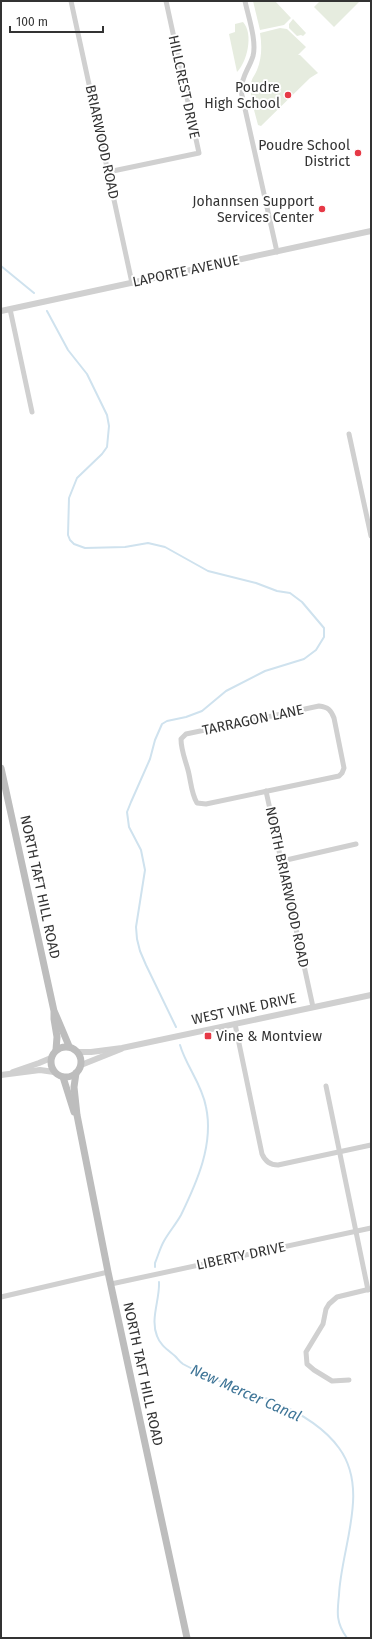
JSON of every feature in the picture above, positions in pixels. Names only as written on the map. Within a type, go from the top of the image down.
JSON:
[{"type":"main road","name":"NORTH TAFT HILL ROAD","points":[[1,768],[54,1011],[69,1046]]},
{"type":"main road","name":"NORTH TAFT HILL ROAD","points":[[54,1011],[56,1050]]},
{"type":"main road","points":[[69,1046],[78,1052],[81,1058],[81,1065],[72,1076],[63,1077],[54,1072],[51,1065],[51,1058],[56,1050],[69,1046]]},
{"type":"main road","name":"NORTH TAFT HILL ROAD","points":[[76,1073],[74,1087],[77,1116],[108,1272],[187,1638]]},
{"type":"main road","name":"NORTH TAFT HILL ROAD","points":[[63,1077],[72,1108],[77,1116]]},
{"type":"street","name":"BRIARWOOD ROAD","points":[[71,1],[132,283]]},
{"type":"street","name":"HILLCREST DRIVE","points":[[108,172],[199,153],[166,1]]},
{"type":"street","points":[[245,1],[254,48],[253,56],[242,79],[241,91],[277,252]]},
{"type":"street","name":"LAPORTE AVENUE","points":[[1,311],[371,231]]},
{"type":"street","points":[[10,309],[32,412]]},
{"type":"street","points":[[349,434],[371,536]]},
{"type":"street","name":"TARRAGON LANE","points":[[319,706],[327,708],[332,712],[334,718],[335,729],[344,762],[342,772],[333,778],[325,778],[266,791],[206,804],[197,803],[193,796],[181,746],[181,739],[186,734],[194,732],[319,706]]},
{"type":"street","name":"NORTH BRIARWOOD ROAD","points":[[266,791],[313,1007]]},
{"type":"street","points":[[282,861],[356,844]]},
{"type":"street","name":"WEST VINE DRIVE","points":[[78,1052],[122,1048],[371,995]]},
{"type":"street","points":[[235,1024],[262,1154],[267,1162],[278,1165],[371,1145]]},
{"type":"street","name":"WEST VINE DRIVE","points":[[81,1065],[100,1056],[116,1052],[122,1048]]},
{"type":"street","points":[[1,1075],[51,1058]]},
{"type":"street","points":[[9,1073],[40,1070],[54,1072]]},
{"type":"street","points":[[326,1086],[355,1231],[370,1289],[337,1297],[329,1304],[326,1309],[323,1324],[306,1352],[305,1357],[308,1365],[332,1381],[349,1380]]},
{"type":"street","name":"LIBERTY DRIVE","points":[[111,1284],[371,1228]]},
{"type":"street","points":[[1,1297],[108,1272]]},
{"type":"shaded area","points":[[253,1],[275,1],[291,18],[284,25],[260,30]]},
{"type":"shaded area","points":[[320,1],[360,1],[334,27],[314,7]]},
{"type":"shaded area","points":[[293,19],[306,33],[303,36],[297,36],[289,28],[289,24]]},
{"type":"shaded area","points":[[243,22],[248,33],[249,40],[244,62],[237,72],[229,34],[235,32],[235,24]]},
{"type":"shaded area","points":[[280,28],[287,29],[306,47],[298,55],[300,55],[318,73],[310,78],[261,126],[258,125],[251,89],[252,80],[259,65],[261,56],[260,33]]},
{"type":"waterway","name":"New Mercer Canal","points":[[1,266],[34,293]]},
{"type":"waterway","name":"New Mercer Canal","points":[[47,311],[68,350],[87,374],[107,415],[109,426],[107,447],[102,454],[77,478],[69,498],[68,535],[70,540],[74,544],[85,548],[125,547],[148,543],[165,547],[208,571],[256,583],[277,591],[290,593],[302,602],[324,628],[324,637],[316,650],[304,659],[265,671],[226,691],[202,711],[186,717],[167,721],[162,724],[155,740],[150,759],[127,812],[129,827],[141,850],[145,870],[136,927],[137,939],[146,965],[176,1027]]},
{"type":"waterway","name":"New Mercer Canal","points":[[155,1267],[155,1263],[163,1244],[181,1215],[193,1189],[206,1149],[208,1135],[208,1121],[204,1099],[180,1045]]},
{"type":"waterway","name":"New Mercer Canal","points":[[159,1282],[154,1323],[157,1336],[164,1347],[187,1366],[231,1386],[273,1401],[309,1420],[333,1440],[348,1464],[352,1482],[353,1501],[338,1601],[339,1623],[347,1638]]},
{"type":"place","name":"Poudre High School","points":[[288,95]]},
{"type":"place","name":"Poudre School District","points":[[358,153]]},
{"type":"place","name":"Johannsen Support Services Center","points":[[322,209]]},
{"type":"place","name":"Vine & Montview","points":[[208,1036]]}]
